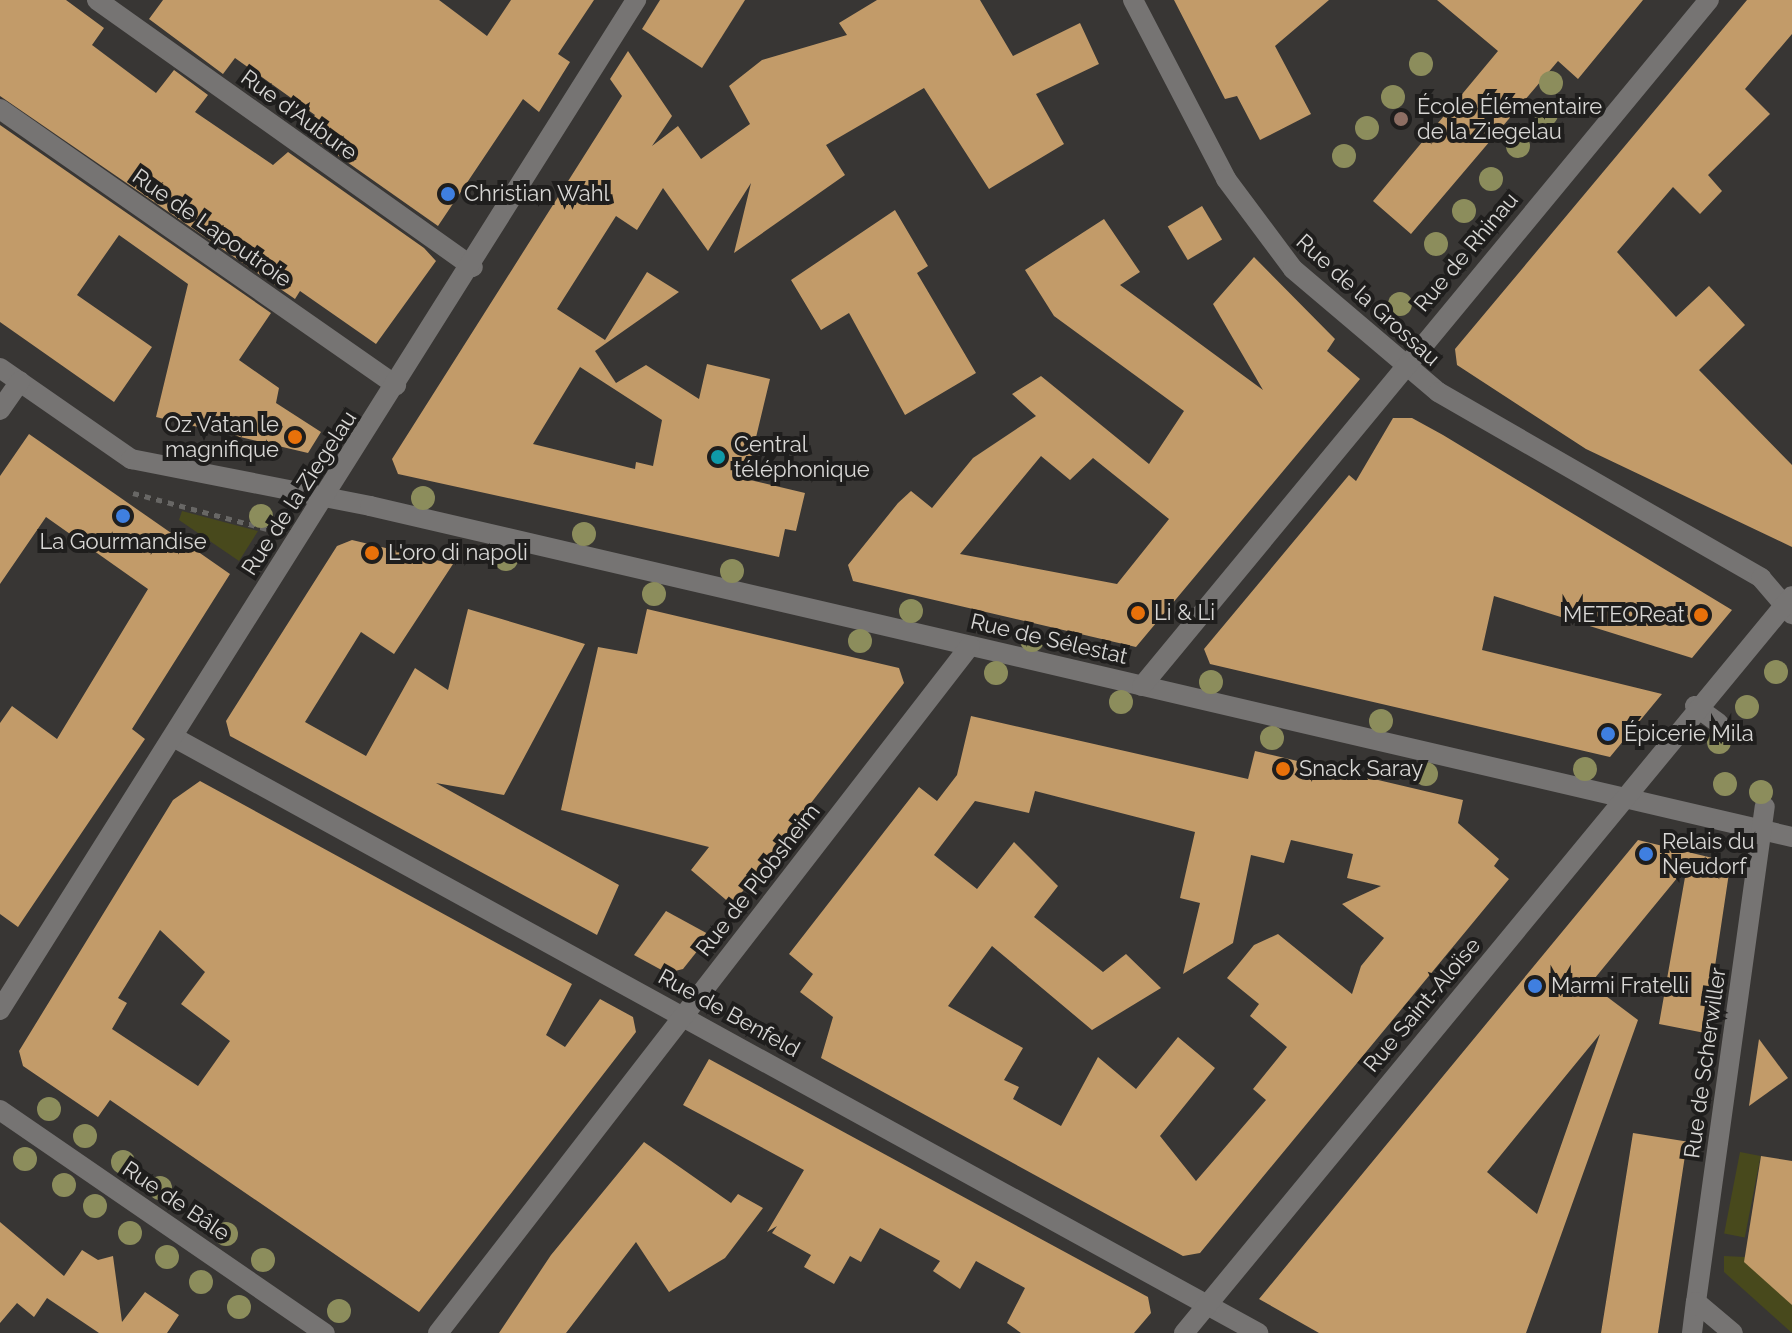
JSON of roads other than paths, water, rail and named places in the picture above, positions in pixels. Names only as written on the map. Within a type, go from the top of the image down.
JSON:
[{"type":"street","name":"Rue d'Aubure","points":[[97,0],[473,267]]},
{"type":"street","name":"Rue de la Grossau","points":[[1133,0],[1249,216],[1293,269],[1402,366],[1761,578],[1790,604]]},
{"type":"street","name":"Rue de Rhinau","points":[[1142,686],[1363,424],[1402,366],[1709,0]]},
{"type":"street","name":"Rue de la Ziegelau","points":[[0,1010],[473,267],[626,4]]},
{"type":"street","name":"Rue de Lapoutroie","points":[[0,109],[396,385]]},
{"type":"street","name":"Rue de Sélestat","points":[[0,368],[131,459],[324,498],[1792,837]]},
{"type":"street","points":[[0,410],[20,381]]},
{"type":"street","name":"Rue Saint-Aloïse","points":[[1184,1333],[1695,706],[1790,604]]},
{"type":"street","name":"Rue de Plobsheim","points":[[438,1333],[970,646]]},
{"type":"street","points":[[1695,706],[1718,723]]},
{"type":"street","name":"Rue de Benfeld","points":[[175,738],[1209,1302],[1258,1333]]},
{"type":"street","points":[[1763,831],[1765,807]]},
{"type":"street","name":"Rue de Scherwiller","points":[[1692,1333],[1763,831]]},
{"type":"street","name":"Rue de Bâle","points":[[0,1110],[325,1333]]},
{"type":"street","points":[[1696,1302],[1733,1333]]},
{"type":"place","name":"École Élémentaire de la Ziegelau","points":[[1401,119]]},
{"type":"place","name":"Christian Wahl","points":[[448,194]]},
{"type":"place","name":"Oz Vatan le magnifique","points":[[295,437]]},
{"type":"place","name":"Central téléphonique","points":[[718,457]]},
{"type":"place","name":"La Gourmandise","points":[[123,516]]},
{"type":"place","name":"L'oro di napoli","points":[[372,553]]},
{"type":"place","name":"Li & Li","points":[[1138,613]]},
{"type":"place","name":"METEOReat","points":[[1701,615]]},
{"type":"place","name":"Épicerie Mila","points":[[1608,734]]},
{"type":"place","name":"Snack Saray","points":[[1283,769]]},
{"type":"place","name":"Relais du Neudorf","points":[[1646,854]]},
{"type":"place","name":"Marmi Fratelli","points":[[1535,986]]}]
